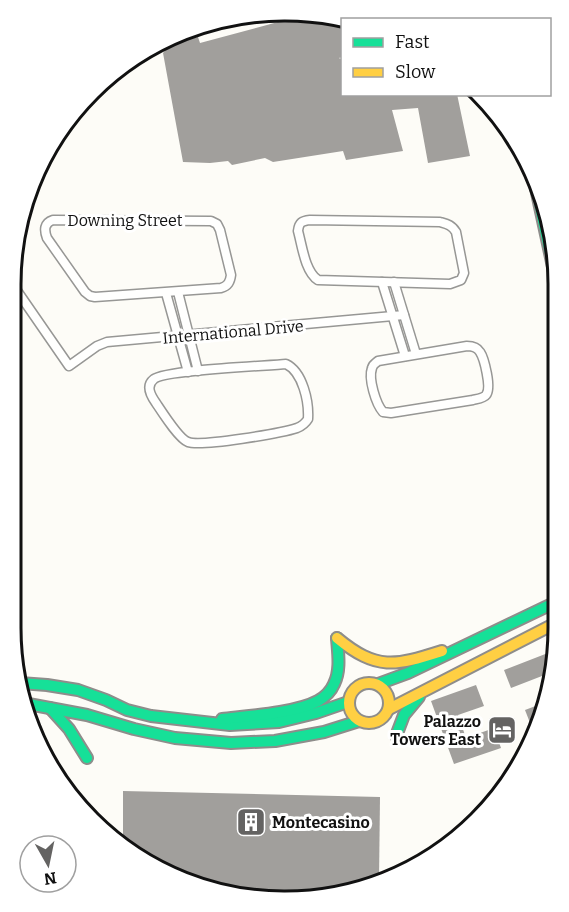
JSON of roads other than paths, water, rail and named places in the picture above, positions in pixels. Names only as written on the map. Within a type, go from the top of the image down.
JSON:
[{"type":"street","name":"Downing Street","points":[[53,220],[211,220],[220,230],[231,275],[229,284],[221,288],[166,293],[90,296],[47,238],[44,230],[46,225],[53,220]]},
{"type":"street","points":[[310,220],[440,222],[454,227],[464,270],[461,280],[450,284],[382,282],[324,281],[314,278],[308,270],[298,226],[301,222],[310,220]]},
{"type":"street","points":[[382,282],[405,357]]},
{"type":"street","points":[[394,282],[416,354]]},
{"type":"street","points":[[178,292],[198,371]]},
{"type":"street","points":[[166,293],[188,372]]},
{"type":"street","name":"International Drive","points":[[21,297],[69,366],[96,346],[107,342],[404,315]]},
{"type":"street","points":[[467,346],[476,349],[480,352],[487,375],[487,393],[473,400],[391,413],[382,412],[373,388],[372,368],[378,361],[405,357],[467,346]]},
{"type":"street","points":[[286,364],[296,370],[300,376],[308,419],[292,429],[208,443],[190,443],[184,440],[164,415],[149,389],[152,380],[158,377],[188,372],[286,364]]},
{"type":"street","points":[[378,684],[408,673],[548,607]]},
{"type":"street","points":[[33,704],[87,715],[175,738],[231,743],[275,741],[324,732],[359,721],[369,723],[379,721],[389,709],[548,629]]},
{"type":"street","points":[[198,722],[271,713],[318,701],[334,684],[339,656],[337,638],[350,649],[379,663],[397,663],[469,644]]},
{"type":"street","points":[[359,721],[350,711],[348,702],[353,690],[364,683],[378,684],[386,691],[389,696],[389,709]]},
{"type":"street","points":[[27,684],[78,690],[143,714],[175,720],[230,725],[279,722],[348,702]]},
{"type":"street","points":[[396,736],[401,719],[411,704],[436,684]]},
{"type":"street","points":[[50,707],[69,729],[87,758]]},
{"type":"place","name":"Palazzo Towers East","points":[[502,730]]},
{"type":"place","name":"Montecasino","points":[[251,822]]}]
